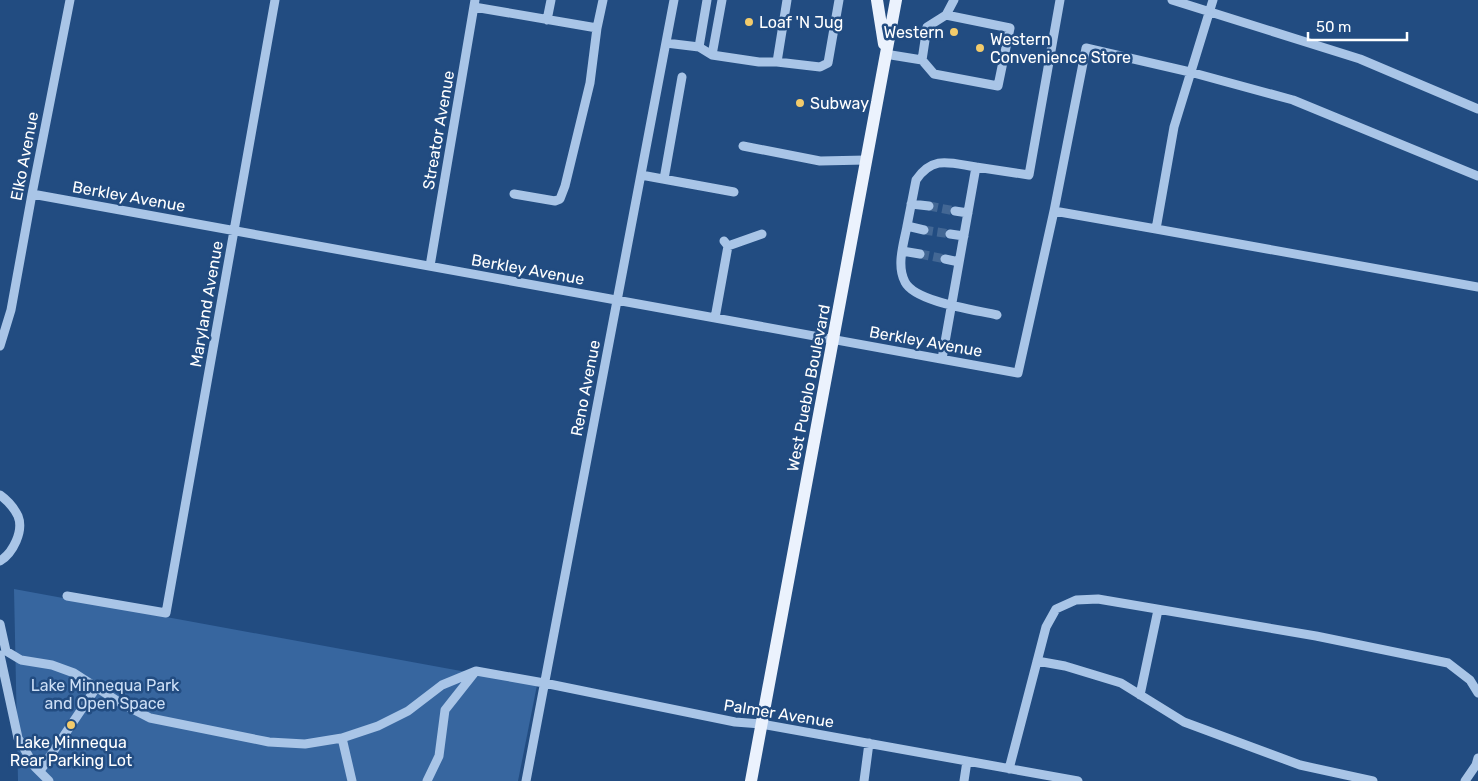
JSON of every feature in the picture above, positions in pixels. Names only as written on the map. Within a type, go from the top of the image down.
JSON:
[{"type":"main road","points":[[877,0],[885,54]]},
{"type":"main road","name":"West Pueblo Boulevard","points":[[751,781],[896,0]]},
{"type":"street","name":"Elko Avenue","points":[[0,346],[11,310],[70,0]]},
{"type":"street","name":"Maryland Avenue","points":[[67,596],[166,613],[275,0]]},
{"type":"street","points":[[547,20],[551,0]]},
{"type":"street","points":[[514,194],[555,201],[560,199],[565,186],[590,83],[597,28],[603,0]]},
{"type":"street","name":"Reno Avenue","points":[[526,781],[674,0]]},
{"type":"street","points":[[699,47],[707,0]]},
{"type":"street","points":[[712,55],[722,0]]},
{"type":"street","points":[[777,62],[787,0]]},
{"type":"street","points":[[666,42],[699,47],[712,55],[759,62],[820,66],[828,63],[839,0]]},
{"type":"street","points":[[922,60],[927,27],[946,14],[954,0]]},
{"type":"street","points":[[998,315],[951,305],[925,297],[914,292],[906,284],[902,274],[901,259],[911,204],[916,180],[931,165],[941,162],[1029,175],[1060,0]]},
{"type":"street","points":[[1172,0],[1360,59],[1478,109]]},
{"type":"street","points":[[1156,229],[1174,127],[1213,0]]},
{"type":"street","points":[[474,3],[547,20],[597,28]]},
{"type":"street","name":"Streator Avenue","points":[[430,266],[474,3]]},
{"type":"street","points":[[885,54],[922,60],[934,74],[998,86],[1010,28],[946,14]]},
{"type":"street","points":[[1478,176],[1293,100],[1190,72],[1086,48],[1054,211],[1478,286]]},
{"type":"street","points":[[664,179],[682,77]]},
{"type":"street","points":[[743,146],[820,161],[866,160]]},
{"type":"street","points":[[942,359],[976,167]]},
{"type":"street","points":[[641,175],[734,192]]},
{"type":"street","name":"Berkley Avenue","points":[[32,194],[1018,373],[1054,211]]},
{"type":"street","points":[[911,204],[929,206]]},
{"type":"street","points":[[955,211],[968,213]]},
{"type":"street","points":[[907,226],[924,230]]},
{"type":"street","points":[[715,318],[726,243],[762,234]]},
{"type":"street","points":[[950,234],[964,236]]},
{"type":"street","points":[[902,251],[920,254]]},
{"type":"street","points":[[945,259],[959,262]]},
{"type":"street","points":[[0,495],[10,504],[18,517],[19,532],[13,547],[5,558],[0,561]]},
{"type":"street","points":[[1009,769],[1046,627],[1056,609],[1076,600],[1098,600],[1316,636],[1448,663],[1470,680],[1478,693]]},
{"type":"street","points":[[1140,695],[1158,610]]},
{"type":"street","points":[[0,624],[6,650],[21,660],[52,665],[74,673],[119,702],[150,718],[269,742],[305,744],[342,738],[378,726],[408,711],[442,685],[476,671]]},
{"type":"street","points":[[0,654],[18,738],[35,767],[49,781]]},
{"type":"street","points":[[1037,661],[1065,666],[1121,683],[1184,722],[1300,764],[1373,781]]},
{"type":"street","points":[[427,781],[439,756],[445,710],[476,671]]},
{"type":"street","name":"Palmer Avenue","points":[[476,671],[735,722],[761,724],[1078,781]]},
{"type":"street","points":[[40,771],[96,688]]},
{"type":"street","points":[[342,738],[352,781]]},
{"type":"street","points":[[864,781],[869,743]]},
{"type":"street","points":[[1465,781],[1476,765],[1478,758]]},
{"type":"street","points":[[964,781],[967,761]]},
{"type":"green space","name":"Lake Minnequa Park and Open Space","points":[[14,589],[537,685],[518,781],[18,781]]},
{"type":"tunnel","points":[[929,206],[955,211]]},
{"type":"tunnel","points":[[924,230],[950,234]]},
{"type":"tunnel","points":[[920,254],[945,259]]},
{"type":"place","name":"Loaf 'N Jug","points":[[749,22]]},
{"type":"place","name":"Western","points":[[954,32]]},
{"type":"place","name":"Western Convenience Store","points":[[980,48]]},
{"type":"place","name":"Subway","points":[[800,103]]},
{"type":"place","name":"Lake Minnequa Rear Parking Lot","points":[[71,725]]}]
